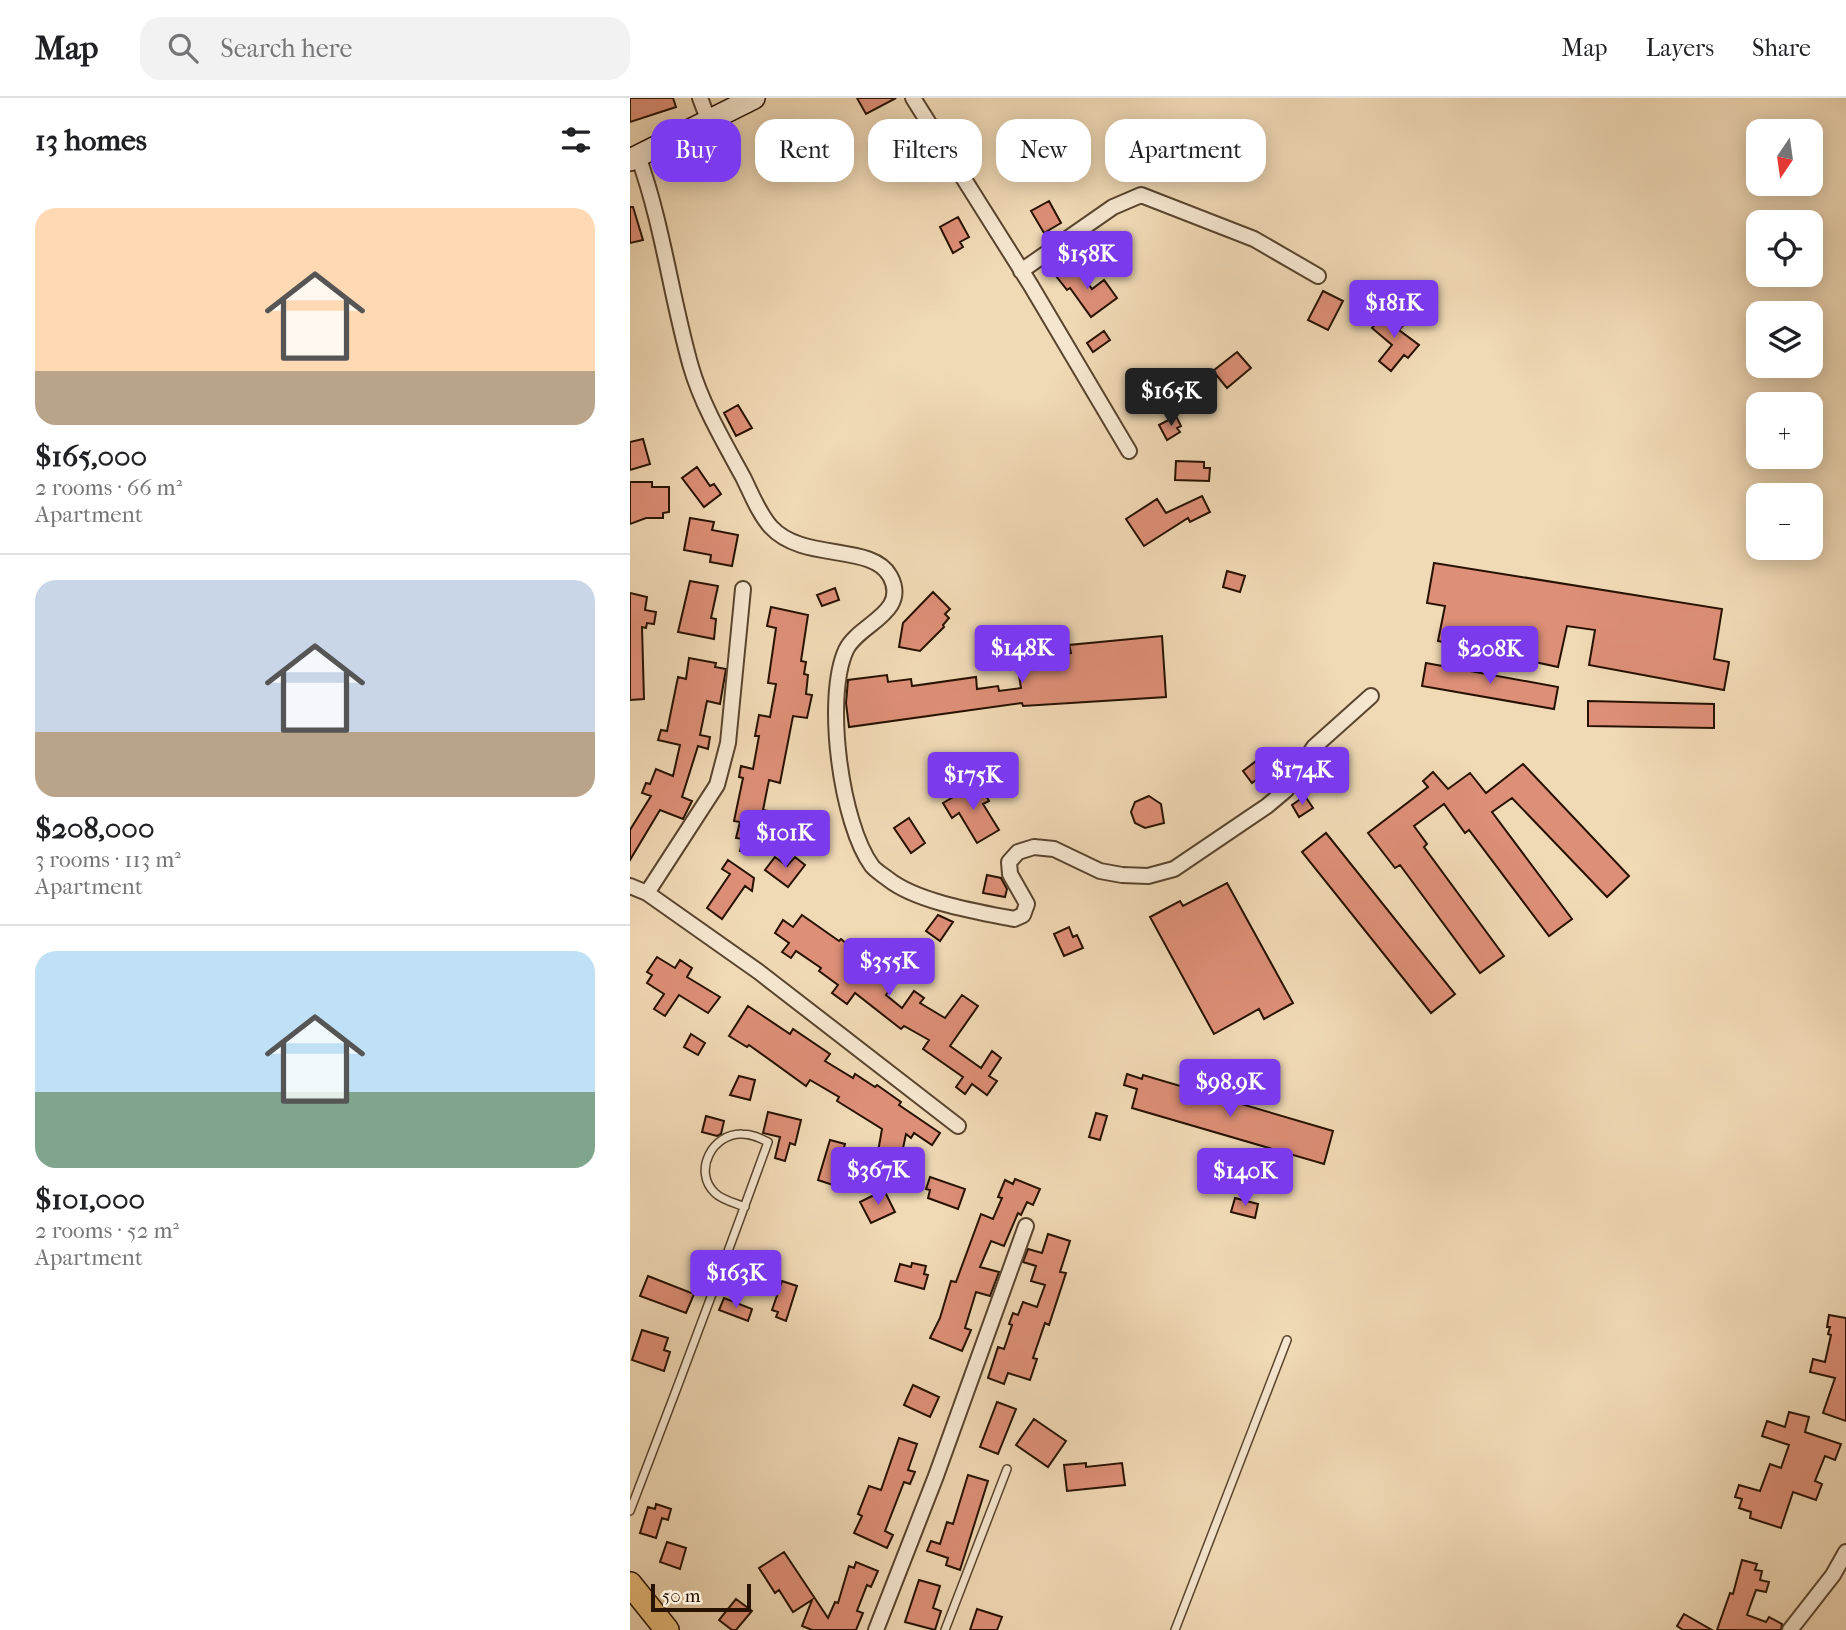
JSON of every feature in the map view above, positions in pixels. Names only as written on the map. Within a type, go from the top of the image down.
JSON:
[{"type":"main road","points":[[630,1584],[667,1630]]},
{"type":"street","points":[[700,98],[708,119],[754,98]]},
{"type":"street","points":[[913,98],[1129,451]]},
{"type":"street","points":[[651,149],[634,158],[652,196],[692,368],[731,455],[769,525],[781,537],[798,544],[835,555],[864,556],[880,565],[890,577],[894,594],[889,610],[859,633],[846,649],[840,669],[836,753],[859,841],[873,866],[891,881],[931,898],[1014,919],[1023,915],[1027,904],[1010,874],[1009,862],[1017,852],[1034,847],[1054,849],[1100,871],[1122,875],[1148,876],[1174,869],[1268,806],[1286,790],[1314,747],[1371,696]]},
{"type":"street","points":[[1021,271],[1113,207],[1141,195],[1254,239],[1318,276]]},
{"type":"street","points":[[647,893],[717,785],[728,743],[743,589]]},
{"type":"street","points":[[630,886],[647,893],[759,972],[958,1126]]},
{"type":"street","points":[[876,1630],[936,1476],[1026,1226]]},
{"type":"street","points":[[1790,1630],[1833,1575],[1846,1552]]},
{"type":"lane","points":[[630,1511],[745,1207],[768,1142],[750,1135],[738,1134],[724,1138],[712,1149],[705,1171],[708,1183],[715,1192],[745,1207]]},
{"type":"lane","points":[[1175,1630],[1287,1340]]},
{"type":"lane","points":[[945,1630],[1007,1469]]},
{"type":"building","points":[[630,98],[673,98],[676,107],[630,122]]},
{"type":"building","points":[[857,98],[896,98],[866,114]]},
{"type":"building","points":[[1049,201],[1061,223],[1044,233],[1031,211]]},
{"type":"building","points":[[630,207],[633,207],[643,240],[630,243]]},
{"type":"building","points":[[958,217],[969,237],[960,242],[963,247],[953,253],[940,227]]},
{"type":"building","points":[[1069,266],[1072,270],[1076,267],[1092,289],[1104,280],[1117,298],[1091,317],[1070,288],[1067,290],[1056,276]]},
{"type":"building","points":[[1323,291],[1343,301],[1328,330],[1308,320]]},
{"type":"building","points":[[1388,309],[1405,323],[1399,330],[1419,345],[1408,358],[1404,355],[1391,371],[1379,361],[1392,345],[1372,328]]},
{"type":"building","points":[[1104,331],[1110,340],[1093,352],[1087,343]]},
{"type":"building","points":[[1237,352],[1251,368],[1227,388],[1213,371]]},
{"type":"building","points":[[1146,373],[1155,385],[1137,397],[1129,385]]},
{"type":"building","points":[[1195,382],[1206,396],[1187,410],[1176,395]]},
{"type":"building","points":[[738,405],[752,428],[736,436],[724,413]]},
{"type":"building","points":[[1176,416],[1181,426],[1177,428],[1180,432],[1167,440],[1159,425]]},
{"type":"building","points":[[643,439],[650,464],[630,470],[630,442]]},
{"type":"building","points":[[1176,461],[1204,462],[1204,468],[1210,468],[1209,481],[1175,480]]},
{"type":"building","points":[[697,467],[710,486],[714,484],[721,494],[704,507],[682,478]]},
{"type":"building","points":[[630,482],[652,482],[652,487],[669,487],[669,512],[663,513],[663,518],[646,518],[630,524]]},
{"type":"building","points":[[1202,496],[1210,512],[1190,522],[1188,518],[1144,546],[1126,519],[1157,499],[1166,513]]},
{"type":"building","points":[[690,518],[714,522],[712,530],[738,535],[732,566],[710,562],[711,555],[684,550]]},
{"type":"building","points":[[1434,563],[1722,609],[1714,659],[1729,662],[1724,690],[1589,665],[1595,630],[1567,626],[1558,667],[1438,641],[1445,606],[1427,603]]},
{"type":"building","points":[[1227,571],[1245,576],[1240,592],[1223,587]]},
{"type":"building","points":[[690,581],[718,586],[711,618],[716,619],[714,639],[678,632]]},
{"type":"building","points":[[835,588],[839,600],[822,606],[817,595]]},
{"type":"building","points":[[933,592],[950,609],[945,614],[949,618],[944,627],[920,651],[899,647],[903,623]]},
{"type":"building","points":[[630,593],[647,597],[645,610],[656,612],[654,624],[647,623],[646,628],[642,627],[644,699],[630,700]]},
{"type":"building","points":[[771,607],[808,615],[801,661],[806,662],[804,674],[808,675],[806,694],[812,695],[807,718],[793,716],[780,783],[769,780],[763,810],[788,815],[785,826],[761,821],[754,854],[740,851],[743,839],[736,838],[740,822],[734,821],[743,778],[739,777],[741,766],[753,769],[759,736],[755,736],[759,715],[770,717],[776,684],[768,683],[776,628],[767,626]]},
{"type":"building","points":[[1162,636],[1166,697],[1023,706],[1022,703],[849,727],[846,703],[848,680],[887,675],[888,682],[911,679],[912,686],[976,677],[977,689],[998,686],[999,691],[1021,688],[1018,669],[1054,668],[1053,657],[1071,653],[1069,645]]},
{"type":"building","points":[[689,658],[716,663],[715,667],[726,669],[720,704],[707,701],[700,735],[710,737],[708,749],[698,746],[682,797],[692,801],[683,819],[660,810],[630,860],[630,830],[651,796],[642,793],[646,783],[650,784],[656,769],[673,776],[680,745],[658,740],[661,730],[667,731],[678,677],[686,679]]},
{"type":"building","points":[[1426,663],[1558,687],[1554,709],[1422,686]]},
{"type":"building","points":[[1588,701],[1714,704],[1714,728],[1588,726]]},
{"type":"building","points":[[1256,761],[1265,773],[1252,783],[1243,771]]},
{"type":"building","points":[[1523,764],[1629,876],[1607,897],[1512,798],[1492,812],[1572,919],[1549,936],[1469,830],[1465,833],[1444,804],[1414,826],[1427,844],[1424,847],[1504,956],[1480,973],[1400,865],[1395,868],[1368,833],[1428,787],[1423,781],[1433,772],[1448,789],[1470,773],[1486,793]]},
{"type":"building","points":[[979,782],[989,801],[983,804],[999,830],[977,843],[959,813],[952,818],[943,803]]},
{"type":"building","points":[[1149,796],[1161,804],[1164,823],[1145,828],[1135,823],[1131,812],[1135,802]]},
{"type":"building","points":[[1305,796],[1313,808],[1299,817],[1292,805]]},
{"type":"building","points":[[909,818],[925,843],[911,853],[894,828]]},
{"type":"building","points":[[1326,833],[1455,994],[1431,1013],[1302,852]]},
{"type":"building","points":[[775,857],[787,866],[795,857],[805,865],[788,887],[765,870]]},
{"type":"building","points":[[728,860],[754,878],[752,891],[745,886],[722,919],[707,908],[730,874],[722,869]]},
{"type":"building","points":[[987,875],[1001,878],[1007,889],[1005,897],[983,893]]},
{"type":"building","points":[[1227,883],[1293,1003],[1264,1019],[1259,1009],[1214,1034],[1150,917],[1180,901],[1183,906]]},
{"type":"building","points":[[802,915],[839,941],[841,939],[878,970],[888,957],[897,963],[894,967],[902,972],[886,995],[902,1008],[914,991],[924,998],[920,1003],[945,1018],[962,995],[978,1006],[950,1046],[981,1068],[992,1051],[1001,1058],[989,1076],[997,1081],[987,1095],[972,1084],[965,1094],[956,1087],[963,1077],[923,1049],[929,1040],[904,1026],[901,1029],[855,993],[847,1004],[832,993],[838,985],[819,971],[821,968],[796,951],[791,958],[782,952],[789,943],[775,933],[783,920],[793,927]]},
{"type":"building","points":[[938,915],[953,922],[940,941],[926,931]]},
{"type":"building","points":[[1069,927],[1073,937],[1077,935],[1083,948],[1064,956],[1054,934]]},
{"type":"building","points":[[657,957],[675,968],[680,960],[692,968],[687,977],[720,997],[708,1013],[679,995],[665,1016],[654,1009],[664,994],[647,983],[652,975],[647,972]]},
{"type":"building","points":[[748,1006],[790,1034],[793,1029],[830,1054],[825,1061],[853,1078],[855,1074],[875,1087],[877,1085],[901,1102],[899,1105],[940,1133],[932,1145],[914,1133],[911,1138],[906,1134],[899,1167],[876,1163],[882,1129],[837,1101],[839,1097],[810,1080],[806,1086],[749,1045],[747,1047],[729,1036]]},
{"type":"building","points":[[691,1034],[705,1043],[698,1055],[684,1047]]},
{"type":"building","points":[[1127,1074],[1142,1079],[1143,1075],[1333,1131],[1324,1164],[1132,1108],[1137,1089],[1124,1085]]},
{"type":"building","points":[[739,1076],[755,1080],[750,1100],[730,1095]]},
{"type":"building","points":[[768,1112],[801,1120],[795,1145],[790,1143],[785,1161],[775,1158],[780,1137],[763,1133]]},
{"type":"building","points":[[1096,1113],[1107,1116],[1100,1140],[1089,1137]]},
{"type":"building","points":[[706,1116],[724,1121],[721,1134],[717,1136],[702,1132]]},
{"type":"building","points":[[830,1140],[845,1144],[833,1185],[818,1180]]},
{"type":"building","points":[[930,1177],[965,1189],[958,1209],[928,1198],[930,1190],[926,1189]]},
{"type":"building","points":[[1015,1179],[1040,1189],[1033,1205],[1027,1202],[1021,1215],[1018,1213],[1004,1246],[991,1241],[980,1267],[999,1272],[990,1296],[976,1292],[965,1328],[971,1330],[962,1351],[930,1338],[940,1318],[951,1281],[956,1282],[981,1214],[993,1219],[1002,1198],[998,1197],[1005,1180],[1013,1184]]},
{"type":"building","points":[[884,1190],[895,1212],[871,1223],[860,1202]]},
{"type":"building","points":[[1235,1198],[1258,1204],[1255,1218],[1231,1212]]},
{"type":"building","points":[[1048,1234],[1070,1241],[1060,1272],[1066,1273],[1049,1325],[1045,1323],[1033,1358],[1037,1359],[1030,1380],[1008,1373],[1004,1384],[988,1378],[998,1347],[1004,1349],[1013,1313],[1018,1315],[1023,1302],[1037,1307],[1045,1285],[1031,1281],[1036,1266],[1023,1262],[1028,1249],[1042,1253]]},
{"type":"building","points":[[912,1263],[926,1266],[924,1274],[928,1275],[924,1289],[895,1281],[900,1264],[911,1267]]},
{"type":"building","points":[[648,1276],[694,1294],[686,1313],[640,1296]]},
{"type":"building","points":[[782,1281],[797,1286],[786,1321],[776,1317],[778,1312],[772,1310]]},
{"type":"building","points":[[724,1298],[752,1309],[748,1321],[719,1310]]},
{"type":"building","points":[[1829,1315],[1846,1318],[1846,1421],[1823,1413],[1835,1378],[1810,1372],[1813,1359],[1825,1362],[1831,1335],[1828,1334],[1830,1327],[1827,1327]]},
{"type":"building","points":[[642,1330],[668,1338],[664,1350],[670,1352],[664,1371],[632,1360]]},
{"type":"building","points":[[913,1385],[939,1397],[930,1417],[904,1405]]},
{"type":"building","points":[[997,1402],[1016,1409],[998,1454],[980,1447]]},
{"type":"building","points":[[1789,1412],[1809,1417],[1805,1432],[1841,1444],[1835,1460],[1825,1456],[1815,1481],[1822,1484],[1816,1500],[1793,1492],[1781,1528],[1750,1518],[1751,1512],[1739,1508],[1742,1499],[1735,1497],[1739,1485],[1760,1491],[1770,1464],[1781,1468],[1789,1445],[1762,1436],[1767,1421],[1785,1427]]},
{"type":"building","points":[[1034,1419],[1066,1441],[1048,1467],[1016,1445]]},
{"type":"building","points":[[899,1438],[917,1444],[908,1470],[915,1472],[910,1484],[904,1482],[885,1531],[893,1535],[887,1548],[854,1533],[862,1516],[858,1514],[869,1486],[881,1490]]},
{"type":"building","points":[[1086,1463],[1086,1467],[1122,1463],[1125,1485],[1067,1491],[1064,1465]]},
{"type":"building","points":[[968,1475],[988,1481],[960,1570],[946,1565],[948,1558],[927,1551],[931,1541],[940,1544],[947,1522],[953,1524]]},
{"type":"building","points":[[656,1504],[671,1509],[668,1520],[662,1518],[656,1538],[640,1533],[648,1507],[655,1509]]},
{"type":"building","points":[[667,1542],[686,1548],[680,1569],[660,1562]]},
{"type":"building","points":[[784,1552],[828,1618],[835,1602],[838,1603],[849,1566],[854,1568],[856,1562],[878,1571],[871,1587],[867,1585],[857,1611],[863,1613],[856,1630],[812,1630],[802,1626],[812,1600],[793,1612],[779,1590],[775,1593],[759,1568]]},
{"type":"building","points":[[1742,1560],[1757,1564],[1755,1570],[1762,1571],[1760,1580],[1769,1582],[1766,1592],[1756,1590],[1747,1615],[1766,1622],[1769,1617],[1782,1624],[1781,1630],[1717,1630],[1730,1593],[1733,1594]]},
{"type":"building","points":[[919,1580],[940,1586],[933,1608],[941,1611],[935,1630],[905,1622]]},
{"type":"building","points":[[736,1599],[752,1611],[736,1630],[732,1630],[719,1620]]},
{"type":"building","points":[[977,1609],[1002,1617],[997,1630],[970,1630]]},
{"type":"building","points":[[1684,1614],[1712,1630],[1683,1630],[1677,1626]]}]
